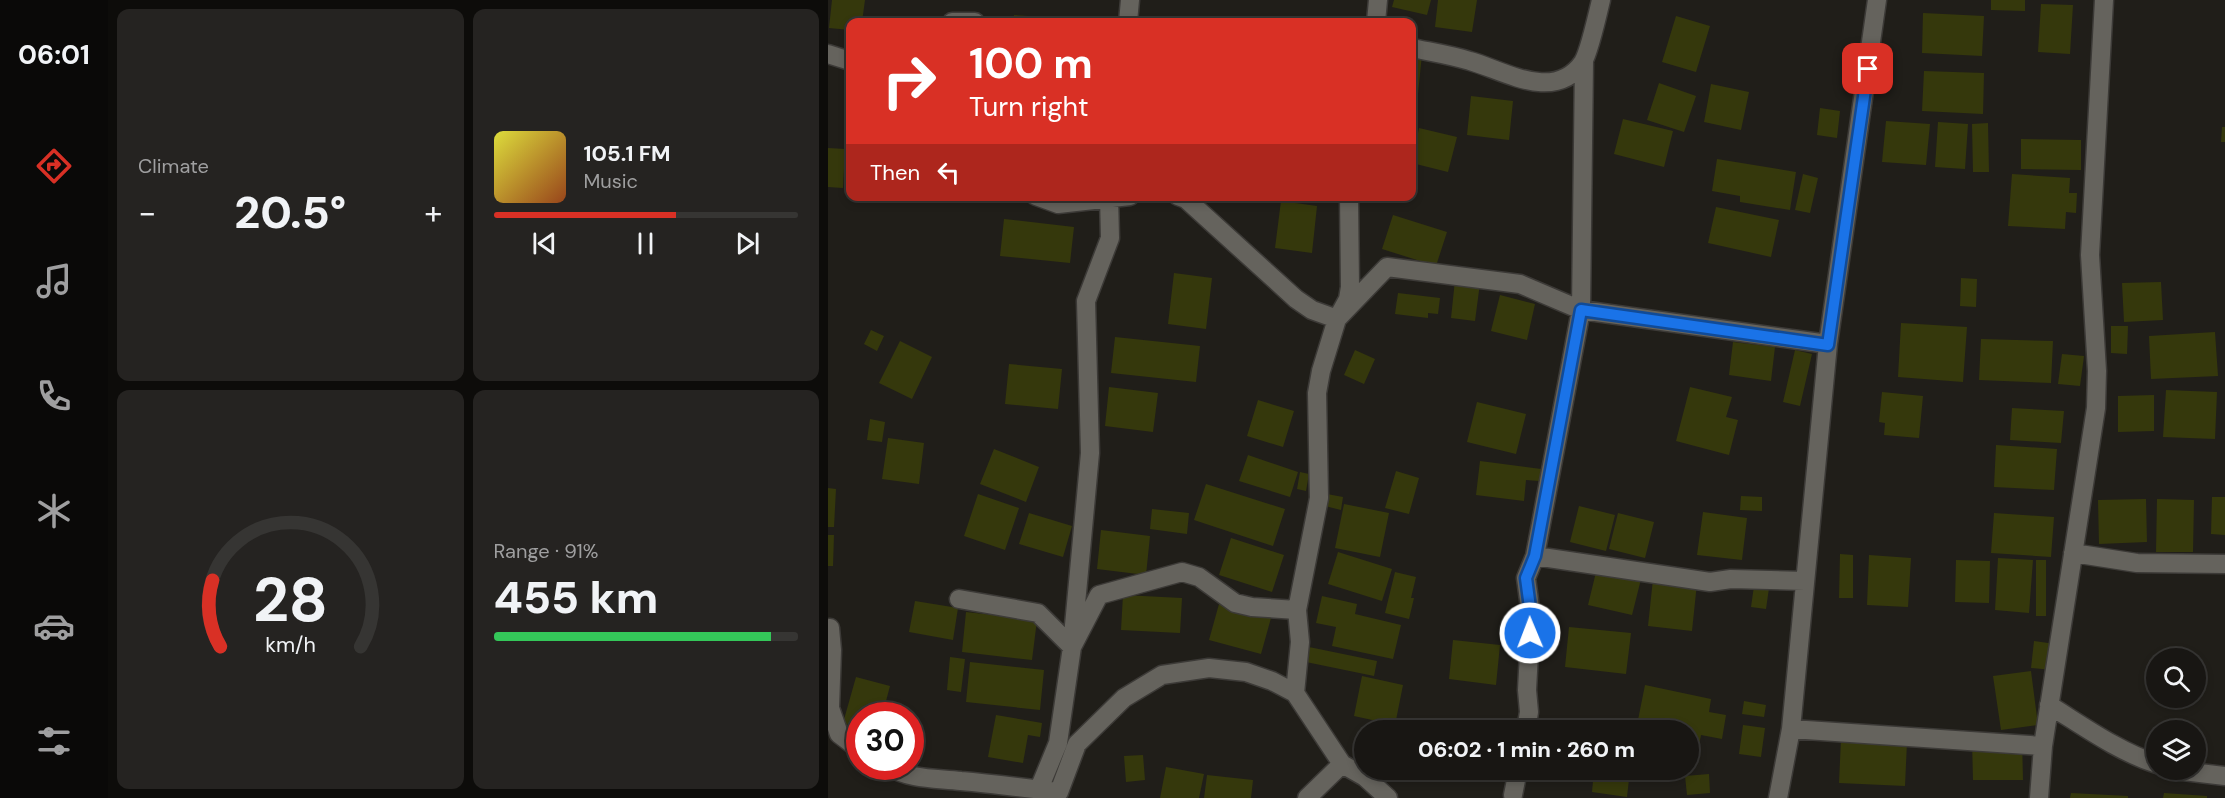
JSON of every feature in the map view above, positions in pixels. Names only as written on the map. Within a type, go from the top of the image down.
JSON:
[{"type":"street","points":[[1128,18],[1130,0]]},
{"type":"street","points":[[1376,18],[1378,0]]},
{"type":"street","points":[[1528,720],[1531,615],[1526,578],[1535,556],[1581,310],[1584,61],[1601,0]]},
{"type":"street","points":[[1778,798],[1791,729],[1828,345],[1877,0]]},
{"type":"street","points":[[2040,798],[2043,746],[2096,408],[2097,370],[2090,255],[2104,0]]},
{"type":"street","points":[[1416,49],[1469,61],[1532,83],[1550,83],[1569,75],[1584,61]]},
{"type":"street","points":[[828,54],[846,60]]},
{"type":"street","points":[[1050,201],[1058,204],[1084,201]]},
{"type":"street","points":[[1039,789],[1058,743],[1072,647],[1090,453],[1086,301],[1110,238],[1109,201]]},
{"type":"street","points":[[1188,201],[1296,299],[1312,310],[1337,319]]},
{"type":"street","points":[[1295,693],[1300,642],[1297,610],[1318,498],[1317,393],[1321,371],[1337,319],[1348,298],[1350,287],[1349,201]]},
{"type":"street","points":[[1337,319],[1387,267],[1520,284],[1581,310],[1828,345]]},
{"type":"street","points":[[2073,553],[2137,563],[2225,564]]},
{"type":"street","points":[[1535,556],[1710,582],[1731,579],[1805,582]]},
{"type":"street","points":[[1072,647],[1099,595],[1182,572],[1199,577],[1235,603],[1252,607],[1297,610]]},
{"type":"street","points":[[959,599],[1038,612],[1072,647]]},
{"type":"street","points":[[830,628],[832,650],[830,708],[839,734],[846,739]]},
{"type":"street","points":[[924,778],[1039,789],[1064,795],[1077,744],[1124,698],[1162,675],[1209,668],[1246,672],[1272,681],[1295,693],[1342,764],[1365,777],[1388,798]]},
{"type":"street","points":[[2049,705],[2113,744],[2146,760]]},
{"type":"street","points":[[1791,729],[2043,746]]},
{"type":"street","points":[[1307,798],[1342,764]]},
{"type":"street","points":[[2206,774],[2225,776]]},
{"type":"street","points":[[1518,780],[1518,797]]},
{"type":"building","points":[[832,0],[865,0],[863,18],[846,18],[846,30],[829,28]]},
{"type":"building","points":[[1394,0],[1431,0],[1427,15],[1392,7]]},
{"type":"building","points":[[1438,0],[1477,0],[1472,32],[1435,27]]},
{"type":"building","points":[[1991,0],[2025,0],[2025,11],[1991,10]]},
{"type":"building","points":[[2041,4],[2073,5],[2070,54],[2038,52]]},
{"type":"building","points":[[1923,13],[1984,16],[1982,56],[1922,53]]},
{"type":"building","points":[[1014,15],[1045,17],[1045,18],[1014,18]]},
{"type":"building","points":[[1676,16],[1710,26],[1696,72],[1662,62]]},
{"type":"building","points":[[1416,53],[1422,54],[1418,94],[1416,94]]},
{"type":"building","points":[[1924,71],[1984,73],[1983,114],[1922,111]]},
{"type":"building","points":[[1659,83],[1696,96],[1684,132],[1647,120]]},
{"type":"building","points":[[1711,84],[1749,92],[1741,130],[1704,122]]},
{"type":"building","points":[[1471,96],[1513,101],[1509,140],[1467,135]]},
{"type":"building","points":[[1820,108],[1840,111],[1837,138],[1817,135]]},
{"type":"building","points":[[1623,119],[1673,131],[1664,167],[1614,154]]},
{"type":"building","points":[[1886,121],[1930,124],[1926,165],[1882,162]]},
{"type":"building","points":[[1938,122],[1968,124],[1965,169],[1935,167]]},
{"type":"building","points":[[1988,123],[1989,172],[1973,172],[1972,124]]},
{"type":"building","points":[[2222,127],[2225,127],[2225,142],[2221,142]]},
{"type":"building","points":[[1419,128],[1457,137],[1448,172],[1416,164]]},
{"type":"building","points":[[2021,139],[2081,140],[2081,170],[2021,169]]},
{"type":"building","points":[[828,148],[845,149],[843,188],[828,187]]},
{"type":"building","points":[[1717,159],[1796,172],[1790,210],[1740,202],[1740,196],[1712,191]]},
{"type":"building","points":[[1803,174],[1818,178],[1810,213],[1795,210]]},
{"type":"building","points":[[2012,174],[2070,178],[2069,193],[2077,193],[2076,213],[2066,212],[2065,229],[2008,226]]},
{"type":"building","points":[[1281,201],[1317,206],[1312,253],[1275,248]]},
{"type":"building","points":[[1716,207],[1779,220],[1771,257],[1708,243]]},
{"type":"building","points":[[1393,215],[1447,232],[1436,266],[1382,249]]},
{"type":"building","points":[[1004,219],[1074,227],[1070,263],[1000,256]]},
{"type":"building","points":[[1174,273],[1212,278],[1206,329],[1168,324]]},
{"type":"building","points":[[1961,278],[1977,279],[1976,307],[1960,306]]},
{"type":"building","points":[[1455,280],[1480,283],[1475,321],[1451,318]]},
{"type":"building","points":[[2161,282],[2163,320],[2124,322],[2122,283]]},
{"type":"building","points":[[1398,293],[1440,298],[1438,314],[1428,313],[1428,318],[1395,314]]},
{"type":"building","points":[[1500,295],[1535,304],[1527,340],[1491,331]]},
{"type":"building","points":[[1901,323],[1967,327],[1963,382],[1898,377]]},
{"type":"building","points":[[2111,326],[2128,326],[2127,354],[2111,353]]},
{"type":"building","points":[[871,330],[884,336],[877,351],[864,344]]},
{"type":"building","points":[[2215,332],[2218,376],[2151,379],[2149,336]]},
{"type":"building","points":[[1115,337],[1200,346],[1196,382],[1111,373]]},
{"type":"building","points":[[1981,339],[2053,341],[2051,383],[1979,380]]},
{"type":"building","points":[[900,341],[932,357],[912,399],[879,383]]},
{"type":"building","points":[[1733,342],[1775,347],[1771,381],[1729,375]]},
{"type":"building","points":[[1355,350],[1375,359],[1364,384],[1344,375]]},
{"type":"building","points":[[1795,350],[1812,354],[1800,406],[1783,402]]},
{"type":"building","points":[[2062,354],[2084,356],[2080,386],[2058,384]]},
{"type":"building","points":[[1009,364],[1062,369],[1058,409],[1005,404]]},
{"type":"building","points":[[1109,387],[1158,393],[1153,432],[1105,426]]},
{"type":"building","points":[[1690,387],[1732,397],[1726,417],[1738,420],[1729,455],[1676,441]]},
{"type":"building","points":[[2166,390],[2217,392],[2215,439],[2163,437]]},
{"type":"building","points":[[1882,392],[1923,396],[1919,438],[1884,435],[1885,423],[1879,422]]},
{"type":"building","points":[[2154,395],[2154,431],[2118,432],[2118,396]]},
{"type":"building","points":[[1258,400],[1294,411],[1283,447],[1247,436]]},
{"type":"building","points":[[1477,402],[1526,414],[1516,454],[1467,442]]},
{"type":"building","points":[[2012,408],[2064,411],[2061,443],[2010,440]]},
{"type":"building","points":[[870,419],[885,422],[882,442],[867,440]]},
{"type":"building","points":[[888,438],[924,443],[919,484],[882,479]]},
{"type":"building","points":[[1996,445],[2057,449],[2054,490],[1994,487]]},
{"type":"building","points":[[994,449],[1039,467],[1026,502],[980,484]]},
{"type":"building","points":[[1248,455],[1298,472],[1290,497],[1239,481]]},
{"type":"building","points":[[1480,461],[1541,469],[1539,481],[1526,480],[1524,501],[1476,495]]},
{"type":"building","points":[[1396,471],[1419,478],[1409,514],[1385,508]]},
{"type":"building","points":[[1300,472],[1309,474],[1306,491],[1297,489]]},
{"type":"building","points":[[1206,484],[1285,509],[1273,546],[1194,520]]},
{"type":"building","points":[[828,488],[836,489],[834,527],[828,527]]},
{"type":"building","points":[[978,494],[1019,508],[1005,550],[964,536]]},
{"type":"building","points":[[1327,494],[1343,497],[1341,510],[1325,506]]},
{"type":"building","points":[[1741,496],[1762,497],[1762,511],[1740,510]]},
{"type":"building","points":[[2212,497],[2225,497],[2225,535],[2211,534]]},
{"type":"building","points":[[2146,499],[2147,542],[2099,544],[2098,500]]},
{"type":"building","points":[[2157,499],[2194,500],[2193,552],[2156,552]]},
{"type":"building","points":[[1344,504],[1389,513],[1380,557],[1335,548]]},
{"type":"building","points":[[1579,506],[1615,515],[1606,551],[1570,542]]},
{"type":"building","points":[[1152,509],[1189,513],[1187,534],[1150,529]]},
{"type":"building","points":[[1703,512],[1747,518],[1742,560],[1697,555]]},
{"type":"building","points":[[1029,513],[1072,526],[1063,557],[1019,544]]},
{"type":"building","points":[[1618,513],[1654,522],[1645,558],[1609,549]]},
{"type":"building","points":[[1994,513],[2054,517],[2051,557],[1991,553]]},
{"type":"building","points":[[1101,530],[1150,536],[1146,575],[1097,569]]},
{"type":"building","points":[[828,535],[834,535],[833,566],[828,566]]},
{"type":"building","points":[[1231,538],[1284,555],[1272,592],[1219,575]]},
{"type":"building","points":[[1338,552],[1392,569],[1382,601],[1328,584]]},
{"type":"building","points":[[1840,554],[1853,555],[1853,598],[1839,598]]},
{"type":"building","points":[[1869,555],[1911,558],[1908,607],[1867,605]]},
{"type":"building","points":[[1998,558],[2033,560],[2029,613],[1995,610]]},
{"type":"building","points":[[1956,560],[1990,561],[1989,603],[1955,602]]},
{"type":"building","points":[[2036,560],[2046,560],[2046,616],[2036,616]]},
{"type":"building","points":[[1597,568],[1641,579],[1632,615],[1588,605]]},
{"type":"building","points":[[1395,572],[1416,577],[1409,619],[1385,613]]},
{"type":"building","points":[[1653,579],[1697,583],[1692,631],[1648,626]]},
{"type":"building","points":[[1754,586],[1769,588],[1766,609],[1751,607]]},
{"type":"building","points":[[1123,595],[1182,598],[1180,633],[1121,630]]},
{"type":"building","points":[[1322,596],[1357,604],[1355,614],[1401,625],[1393,659],[1332,646],[1336,627],[1316,623]]},
{"type":"building","points":[[915,601],[958,608],[953,640],[909,632]]},
{"type":"building","points":[[1219,604],[1271,618],[1261,654],[1209,640]]},
{"type":"building","points":[[966,612],[1037,620],[1032,660],[962,652]]},
{"type":"building","points":[[1569,627],[1631,633],[1626,674],[1565,667]]},
{"type":"building","points":[[1453,640],[1500,645],[1496,685],[1449,679]]},
{"type":"building","points":[[2034,641],[2055,644],[2052,670],[2031,668]]},
{"type":"building","points":[[1309,647],[1377,661],[1374,676],[1306,662]]},
{"type":"building","points":[[950,657],[965,659],[961,692],[947,690]]},
{"type":"building","points":[[970,662],[1044,670],[1040,710],[966,702]]},
{"type":"building","points":[[2031,671],[2038,725],[2001,730],[1993,676]]},
{"type":"building","points":[[1362,676],[1403,685],[1396,720],[1372,720],[1354,716]]},
{"type":"building","points":[[856,677],[890,686],[886,702],[849,702]]},
{"type":"building","points":[[1645,685],[1711,699],[1709,712],[1726,715],[1722,739],[1701,735],[1699,745],[1699,720],[1638,720]]},
{"type":"building","points":[[1744,701],[1766,705],[1764,717],[1742,714]]},
{"type":"building","points":[[996,715],[1042,723],[1040,737],[1028,735],[1023,763],[988,757]]},
{"type":"building","points":[[1743,725],[1765,728],[1761,757],[1739,754]]},
{"type":"building","points":[[1841,739],[1907,742],[1905,786],[1839,783]]},
{"type":"building","points":[[2022,739],[2023,780],[1973,780],[1972,740]]},
{"type":"building","points":[[1143,755],[1145,780],[1126,782],[1124,756]]},
{"type":"building","points":[[1166,767],[1204,774],[1199,798],[1160,798]]},
{"type":"building","points":[[1709,774],[1710,793],[1687,795],[1685,780],[1699,780],[1699,775]]},
{"type":"building","points":[[1207,775],[1253,780],[1251,798],[1204,798]]},
{"type":"building","points":[[1593,780],[1629,780],[1627,797],[1592,792]]},
{"type":"building","points":[[2071,793],[2128,796],[2128,798],[2070,798]]},
{"type":"building","points":[[2164,793],[2207,796],[2207,798],[2163,798]]},
{"type":"route","points":[[1530,633],[1531,615],[1526,578],[1535,556],[1581,310],[1828,345],[1868,69]]}]
